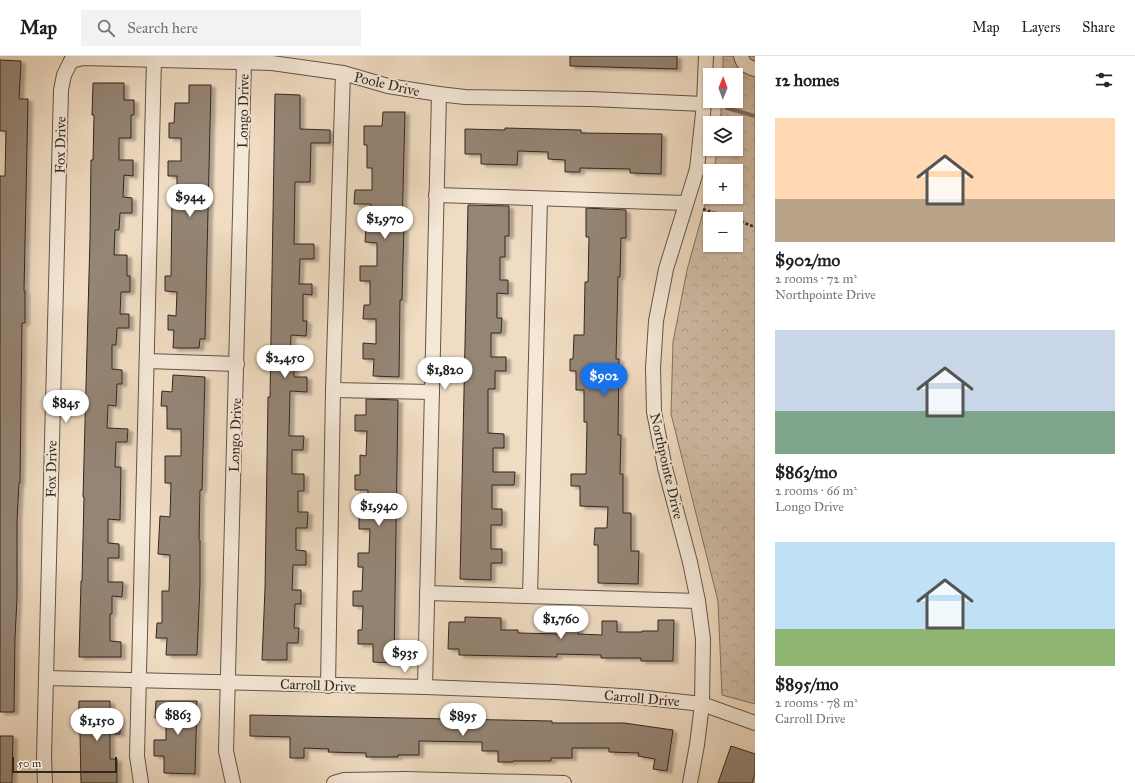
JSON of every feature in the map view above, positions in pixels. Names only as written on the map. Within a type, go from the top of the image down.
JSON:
[{"type":"street","name":"Northpointe Drive","points":[[706,56],[706,68]]},
{"type":"street","points":[[741,56],[747,67],[755,69]]},
{"type":"street","name":"Poole Drive","points":[[69,58],[244,61],[272,63],[343,73],[388,86],[465,97],[591,99],[703,104]]},
{"type":"street","name":"Fox Drive","points":[[45,783],[44,756],[61,90],[69,58]]},
{"type":"street","points":[[141,783],[136,756],[154,60]]},
{"type":"street","name":"Longo Drive","points":[[233,783],[226,751],[244,61]]},
{"type":"street","points":[[328,686],[333,390],[343,73]]},
{"type":"street","points":[[425,687],[438,94]]},
{"type":"street","name":"Northpointe Drive","points":[[690,783],[697,745],[702,704],[703,639],[698,601],[690,562],[665,468],[654,412],[653,368],[656,321],[666,269],[696,169],[704,108]]},
{"type":"street","points":[[436,196],[686,203]]},
{"type":"street","points":[[530,596],[540,199]]},
{"type":"street","points":[[147,361],[237,364]]},
{"type":"street","points":[[333,390],[432,392]]},
{"type":"street","points":[[427,593],[698,601]]},
{"type":"street","name":"Carroll Drive","points":[[46,678],[328,686],[425,687],[638,697],[702,704],[755,723]]},
{"type":"street","points":[[334,783],[344,780],[405,779],[564,783]]},
{"type":"path","points":[[703,209],[712,212]]},
{"type":"path","points":[[743,223],[755,227]]},
{"type":"green space","points":[[723,56],[755,56],[755,704],[722,695],[718,601],[671,414],[673,342],[687,270],[703,212],[703,252],[743,252],[743,212],[703,212],[705,204],[743,204],[743,164],[715,164],[716,156],[743,156],[743,116],[721,116],[721,108],[743,108],[743,68],[723,68]]},
{"type":"building","points":[[570,56],[677,56],[677,69],[570,66]]},
{"type":"building","points":[[0,60],[21,61],[19,99],[28,99],[24,291],[25,323],[22,323],[20,483],[17,521],[17,599],[14,712],[0,712],[0,176],[5,176],[6,131],[0,131]]},
{"type":"building","points":[[93,83],[124,83],[124,100],[134,100],[134,115],[131,115],[131,138],[119,138],[119,160],[133,160],[133,176],[124,175],[123,197],[132,198],[132,213],[120,213],[119,230],[115,230],[114,255],[127,255],[127,276],[130,276],[130,292],[121,292],[120,314],[129,314],[129,328],[117,328],[116,345],[112,345],[112,369],[122,370],[122,384],[117,384],[116,406],[108,405],[107,428],[128,429],[127,442],[116,442],[115,467],[121,467],[120,520],[108,519],[108,543],[119,544],[119,558],[108,558],[108,582],[123,582],[122,597],[112,596],[110,641],[121,642],[121,657],[79,657],[91,160],[93,160]]},
{"type":"building","points":[[189,85],[211,85],[205,339],[200,339],[199,348],[173,348],[174,330],[168,330],[168,315],[176,316],[177,292],[165,291],[165,276],[171,276],[172,200],[177,200],[177,176],[168,176],[168,161],[181,161],[181,138],[169,138],[169,123],[174,123],[175,103],[189,103]]},
{"type":"building","points":[[275,94],[300,95],[300,129],[330,130],[330,143],[311,143],[310,182],[295,182],[294,244],[314,244],[314,259],[300,259],[299,284],[312,284],[312,295],[303,294],[303,321],[307,321],[306,336],[291,335],[290,359],[294,360],[294,377],[307,377],[307,392],[290,391],[289,436],[304,436],[303,450],[292,450],[292,474],[304,474],[304,491],[298,491],[298,512],[308,512],[307,528],[296,528],[296,550],[306,551],[306,565],[293,565],[292,590],[301,590],[301,604],[295,604],[294,628],[299,628],[298,643],[287,643],[287,660],[262,660],[265,589],[268,397],[270,397]]},
{"type":"building","points":[[383,112],[405,112],[402,229],[404,229],[402,300],[400,300],[399,377],[373,376],[374,359],[363,359],[363,343],[376,344],[376,319],[363,319],[364,305],[370,305],[370,281],[360,281],[360,266],[377,266],[377,243],[365,242],[366,228],[370,228],[371,204],[354,204],[355,190],[372,190],[372,168],[367,168],[367,145],[364,145],[364,126],[382,126]]},
{"type":"building","points":[[505,128],[581,130],[581,133],[662,134],[661,174],[630,173],[630,169],[580,168],[580,172],[565,172],[565,160],[548,159],[548,152],[518,151],[517,165],[481,164],[481,154],[465,154],[465,129],[505,130]]},
{"type":"building","points":[[468,205],[509,206],[509,236],[505,236],[505,257],[500,257],[500,280],[508,280],[508,294],[497,293],[497,318],[502,318],[501,333],[491,333],[491,357],[506,357],[506,371],[495,371],[495,389],[488,389],[488,433],[504,434],[504,448],[493,448],[493,472],[515,472],[514,485],[492,485],[492,509],[502,509],[502,525],[491,525],[491,549],[502,549],[502,563],[491,563],[491,580],[460,579]]},
{"type":"building","points":[[586,208],[626,210],[626,238],[621,238],[620,277],[618,277],[616,359],[619,359],[618,435],[621,435],[620,474],[623,474],[623,513],[631,513],[631,551],[639,551],[638,584],[598,583],[598,545],[594,545],[595,528],[607,528],[608,507],[580,506],[580,486],[571,486],[571,474],[586,474],[587,422],[584,422],[584,390],[576,390],[576,371],[570,371],[570,359],[573,359],[574,335],[584,335],[585,282],[588,282],[589,237],[586,237]]},
{"type":"building","points":[[173,375],[205,377],[202,490],[200,490],[200,584],[197,655],[166,655],[167,638],[156,638],[157,623],[162,623],[162,591],[169,591],[170,555],[158,554],[160,516],[170,517],[171,483],[165,483],[165,456],[181,456],[181,429],[167,429],[167,406],[161,406],[162,391],[172,392]]},
{"type":"building","points":[[366,399],[398,400],[394,663],[373,662],[373,644],[358,644],[358,630],[362,630],[363,606],[353,606],[353,591],[362,591],[363,567],[358,567],[358,553],[369,553],[370,529],[359,529],[359,514],[367,514],[368,490],[355,490],[355,475],[360,475],[360,455],[366,456],[367,431],[355,431],[355,415],[366,415]]},
{"type":"building","points":[[564,608],[579,608],[578,634],[602,635],[602,621],[617,621],[617,632],[642,632],[658,631],[658,620],[674,620],[673,661],[641,661],[641,658],[601,658],[601,655],[557,654],[557,657],[459,655],[459,649],[448,649],[449,622],[465,622],[465,617],[501,618],[501,630],[518,630],[518,633],[564,634]]},
{"type":"building","points":[[79,701],[110,701],[110,717],[120,717],[120,734],[110,734],[110,759],[117,759],[117,783],[81,783],[80,733],[78,733]]},
{"type":"building","points":[[156,701],[197,701],[195,774],[164,773],[164,756],[154,756],[154,740],[166,740],[166,718],[155,718]]},
{"type":"building","points":[[250,715],[552,721],[552,723],[624,723],[673,730],[667,771],[653,769],[655,759],[638,756],[639,753],[609,752],[609,748],[572,748],[572,758],[551,758],[551,761],[498,762],[498,751],[482,751],[482,742],[419,741],[419,755],[398,755],[398,757],[366,757],[366,753],[328,752],[329,749],[304,748],[304,758],[290,758],[290,737],[250,736]]},
{"type":"building","points":[[0,736],[13,736],[12,783],[0,783]]},
{"type":"building","points":[[731,746],[755,754],[755,774],[752,783],[718,783]]},
{"type":"waterway","points":[[727,108],[755,116]]}]
